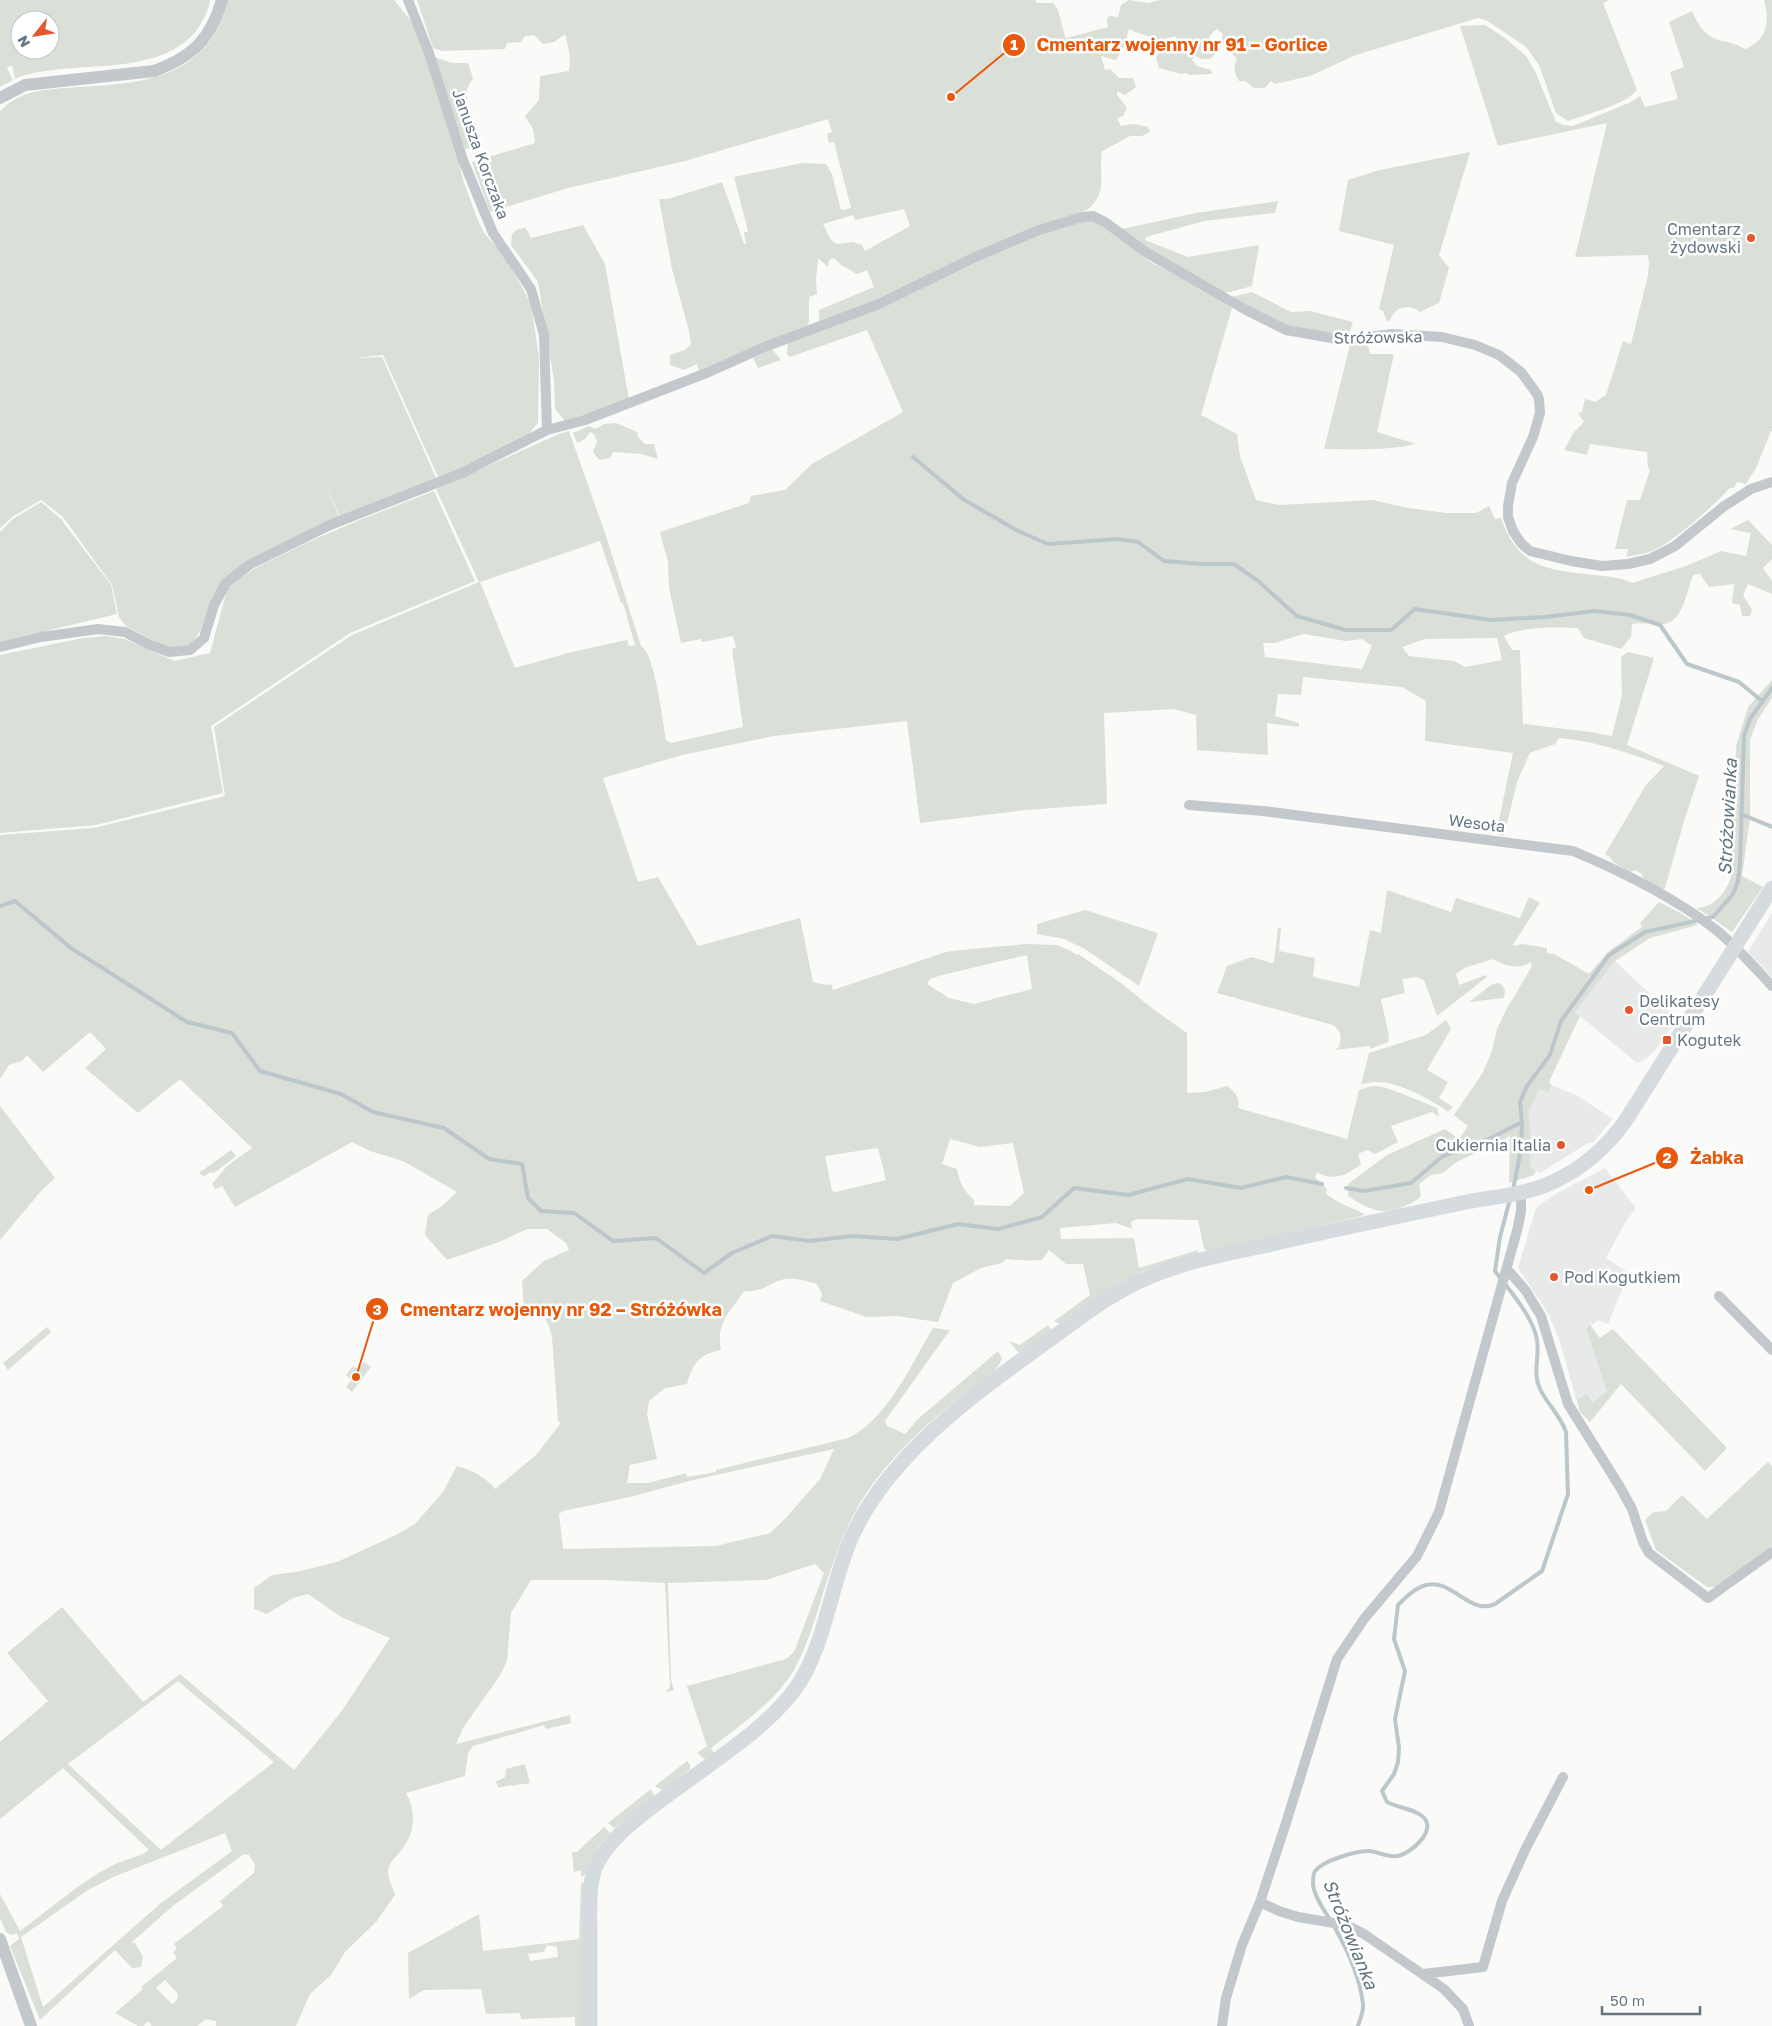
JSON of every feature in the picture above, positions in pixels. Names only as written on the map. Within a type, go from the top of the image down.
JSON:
[{"type":"main road","points":[[590,2026],[590,1900],[592,1877],[599,1860],[616,1837],[766,1721],[795,1690],[813,1659],[832,1593],[853,1534],[878,1490],[899,1464],[930,1433],[1013,1366],[1096,1307],[1143,1279],[1212,1258],[1374,1221],[1519,1193],[1548,1184],[1582,1167],[1608,1144],[1632,1111],[1772,888]]},
{"type":"street","points":[[0,98],[24,85],[154,71],[171,65],[198,47],[218,14],[222,0]]},
{"type":"street","name":"Janusza Korczaka","points":[[408,0],[429,53],[463,160],[492,233],[531,289],[544,336],[547,430]]},
{"type":"street","name":"Stróżowska","points":[[547,430],[585,420],[709,372],[767,346],[879,304],[973,258],[1039,230],[1071,219],[1093,216],[1147,253],[1246,310],[1286,330],[1343,340],[1392,334],[1442,337],[1475,345],[1499,355],[1521,372],[1540,399],[1540,413],[1533,437],[1512,483],[1508,506],[1508,517],[1513,531],[1521,543],[1530,551],[1602,566],[1628,564],[1650,559],[1675,546],[1723,507],[1751,489],[1772,482]]},
{"type":"street","points":[[0,646],[41,637],[98,629],[125,632],[169,652],[190,650],[204,638],[214,605],[226,583],[249,565],[330,525],[462,473],[547,430]]},
{"type":"street","name":"Wesoła","points":[[1189,805],[1263,811],[1573,851],[1618,870],[1686,908],[1735,947],[1772,986]]},
{"type":"street","points":[[1222,2026],[1226,1998],[1242,1945],[1260,1902],[1337,1659],[1364,1620],[1417,1556],[1438,1512],[1522,1211],[1519,1193]]},
{"type":"street","points":[[1506,1273],[1526,1291],[1540,1316],[1568,1404],[1632,1509],[1643,1542],[1649,1553],[1708,1598],[1772,1552]]},
{"type":"street","points":[[1719,1296],[1772,1350]]},
{"type":"street","points":[[1423,1974],[1483,1967],[1502,1901],[1526,1848],[1563,1777]]},
{"type":"street","points":[[1260,1902],[1278,1911],[1298,1917],[1346,1925],[1364,1934],[1444,1989],[1463,2009],[1469,2026]]},
{"type":"street","points":[[0,1939],[31,2026]]},
{"type":"shaded area","points":[[0,0],[210,0],[206,14],[198,28],[185,42],[169,52],[151,59],[131,63],[52,70],[29,74],[15,79],[12,65],[7,68],[13,80],[0,87]]},
{"type":"shaded area","points":[[227,0],[394,0],[415,26],[454,141],[463,180],[477,218],[484,233],[501,252],[531,304],[539,357],[538,423],[527,436],[439,479],[383,355],[354,358],[382,357],[437,480],[340,517],[319,470],[340,519],[238,572],[234,571],[224,581],[206,613],[203,627],[189,647],[167,648],[126,626],[119,617],[112,585],[63,517],[41,500],[12,517],[0,528],[0,111],[15,99],[31,93],[141,81],[175,69],[191,60],[209,42],[222,19]]},
{"type":"shaded area","points":[[417,0],[1035,0],[1037,3],[1053,3],[1058,10],[1072,63],[1066,38],[1108,27],[1107,19],[1109,16],[1118,17],[1121,5],[1129,0],[1148,3],[1160,0],[1609,0],[1603,3],[1637,90],[1615,105],[1568,121],[1556,113],[1539,65],[1526,47],[1486,20],[1478,18],[1356,55],[1310,76],[1275,84],[1271,81],[1265,88],[1254,88],[1245,81],[1239,81],[1235,70],[1237,59],[1221,42],[1223,34],[1217,29],[1209,37],[1213,41],[1216,53],[1210,59],[1201,59],[1195,56],[1192,60],[1197,66],[1211,70],[1212,74],[1188,75],[1187,73],[1181,74],[1159,68],[1156,58],[1160,51],[1181,51],[1176,36],[1157,41],[1129,29],[1125,44],[1116,60],[1101,56],[1105,70],[1110,69],[1119,78],[1133,78],[1136,87],[1125,95],[1117,91],[1117,95],[1127,108],[1123,116],[1117,118],[1121,126],[1141,125],[1148,127],[1150,132],[1142,136],[1130,136],[1102,151],[1100,190],[1094,204],[1087,210],[1011,240],[1095,218],[1149,261],[1190,282],[1232,308],[1201,415],[1237,434],[1240,456],[1256,500],[1279,505],[1373,500],[1408,508],[1447,513],[1476,513],[1489,506],[1495,519],[1501,518],[1508,535],[1516,547],[1526,557],[1537,563],[1563,571],[1614,578],[1632,583],[1686,566],[1721,551],[1746,556],[1751,533],[1730,529],[1748,520],[1772,545],[1772,559],[1763,568],[1772,581],[1772,594],[1748,584],[1743,595],[1752,610],[1750,616],[1742,616],[1740,605],[1732,603],[1734,584],[1709,587],[1700,574],[1693,575],[1685,601],[1676,617],[1670,622],[1663,624],[1654,622],[1632,624],[1631,637],[1621,649],[1584,638],[1578,628],[1551,627],[1521,630],[1504,636],[1512,650],[1520,650],[1523,724],[1612,736],[1622,695],[1621,657],[1628,652],[1654,658],[1627,745],[1699,776],[1663,890],[1644,880],[1642,874],[1635,870],[1630,872],[1613,862],[1605,854],[1646,785],[1664,766],[1599,745],[1559,738],[1555,744],[1530,753],[1517,782],[1504,836],[1496,834],[1513,753],[1425,741],[1426,701],[1402,687],[1303,677],[1301,695],[1278,694],[1275,716],[1299,723],[1299,727],[1267,723],[1268,755],[1197,750],[1196,715],[1174,709],[1104,713],[1107,804],[1026,810],[920,823],[907,721],[774,736],[682,755],[603,778],[638,882],[658,877],[698,946],[800,918],[813,982],[826,985],[831,984],[833,990],[946,952],[1026,944],[1057,945],[1076,955],[1078,954],[1121,983],[1187,1033],[1187,1093],[1205,1092],[1227,1086],[1237,1096],[1238,1108],[1347,1139],[1359,1090],[1369,1087],[1375,1086],[1388,1089],[1437,1108],[1439,1117],[1432,1112],[1391,1126],[1398,1142],[1375,1154],[1367,1150],[1358,1154],[1361,1164],[1345,1174],[1329,1177],[1317,1172],[1315,1177],[1327,1189],[1326,1194],[1338,1202],[1365,1214],[1361,1216],[1208,1252],[1204,1248],[1198,1220],[1137,1219],[1131,1222],[1132,1229],[1116,1223],[1060,1228],[1061,1239],[1134,1238],[1139,1268],[1198,1250],[1198,1255],[1143,1271],[1116,1285],[1060,1324],[1054,1321],[1090,1295],[1083,1264],[1066,1264],[1049,1250],[1042,1260],[1006,1259],[1002,1263],[981,1268],[953,1283],[938,1322],[896,1316],[867,1317],[820,1301],[822,1294],[817,1284],[797,1279],[782,1280],[758,1290],[744,1291],[722,1325],[720,1332],[721,1350],[707,1354],[698,1361],[692,1370],[687,1384],[665,1388],[649,1401],[647,1414],[657,1459],[630,1465],[627,1483],[648,1483],[686,1473],[687,1477],[716,1472],[716,1470],[848,1438],[862,1430],[886,1405],[933,1328],[950,1330],[885,1421],[887,1426],[905,1434],[918,1419],[998,1351],[1002,1358],[998,1366],[991,1373],[948,1407],[909,1442],[885,1468],[866,1493],[852,1517],[841,1542],[800,1659],[786,1682],[767,1703],[711,1748],[714,1753],[705,1759],[697,1753],[707,1746],[687,1686],[786,1659],[794,1652],[824,1573],[815,1564],[766,1580],[668,1583],[671,1680],[674,1690],[665,1692],[670,1687],[665,1583],[608,1580],[531,1580],[511,1613],[507,1661],[499,1677],[463,1728],[456,1744],[570,1715],[571,1723],[546,1729],[544,1725],[473,1746],[468,1753],[465,1776],[406,1793],[412,1808],[413,1823],[409,1838],[388,1869],[395,1895],[376,1922],[345,1952],[331,1975],[310,1994],[296,2026],[216,2026],[216,2021],[206,2019],[197,2026],[152,2026],[148,2021],[143,2026],[138,2026],[115,2013],[143,1989],[141,1987],[177,1958],[173,1952],[177,1949],[174,1944],[223,1906],[220,1901],[254,1873],[255,1865],[249,1855],[244,1854],[174,1905],[131,1943],[135,1943],[143,1957],[141,1967],[132,1968],[115,1950],[40,2020],[10,1946],[19,1939],[17,1933],[11,1935],[6,1932],[0,1918],[0,1894],[20,1931],[101,1872],[149,1850],[63,1768],[0,1819],[0,1742],[48,1701],[7,1653],[62,1607],[143,1702],[180,1674],[294,1770],[341,1712],[390,1638],[341,1617],[308,1594],[293,1598],[267,1614],[254,1609],[254,1588],[272,1575],[296,1572],[337,1562],[396,1535],[415,1524],[443,1492],[457,1466],[467,1469],[488,1481],[495,1489],[536,1455],[561,1423],[558,1421],[552,1337],[544,1316],[536,1310],[524,1308],[522,1281],[544,1261],[569,1250],[566,1243],[547,1229],[527,1229],[499,1242],[447,1260],[425,1235],[428,1215],[442,1206],[457,1192],[403,1161],[370,1151],[352,1142],[235,1207],[222,1186],[215,1189],[212,1184],[227,1166],[252,1148],[180,1079],[138,1113],[85,1068],[106,1049],[90,1032],[43,1072],[27,1055],[22,1061],[9,1065],[0,1079],[0,835],[94,828],[225,796],[214,727],[352,635],[479,582],[436,489],[569,431],[606,536],[641,646],[650,662],[658,689],[666,740],[671,743],[743,727],[732,649],[736,647],[733,636],[702,642],[701,639],[681,643],[669,588],[668,562],[660,532],[749,503],[751,496],[785,490],[812,464],[903,412],[867,330],[790,357],[787,354],[788,343],[821,324],[819,321],[819,310],[874,287],[867,270],[857,274],[841,265],[834,258],[829,260],[828,267],[818,258],[817,294],[809,297],[808,325],[699,371],[697,364],[684,370],[670,365],[670,355],[685,350],[691,344],[672,269],[659,199],[668,199],[722,182],[744,244],[746,244],[744,233],[748,231],[734,177],[802,163],[826,164],[832,174],[841,210],[851,208],[834,142],[829,143],[827,134],[832,132],[828,119],[685,161],[568,188],[490,212],[472,162],[535,143],[533,129],[525,116],[539,100],[540,76],[569,71],[570,56],[565,34],[554,42],[543,44],[534,35],[525,36],[521,42],[507,43],[505,49],[442,51],[433,48]],"holes":[[[904,209],[910,226],[865,251],[862,245],[853,242],[837,244],[831,240],[823,224],[853,215],[855,220]],[[600,541],[621,603],[623,603],[635,645],[629,646],[627,640],[572,652],[515,668],[480,582]],[[1303,634],[1346,641],[1362,639],[1372,646],[1362,669],[1265,657],[1263,643],[1275,643]],[[1497,638],[1502,660],[1465,667],[1454,661],[1409,656],[1402,647],[1425,639]],[[1027,955],[1032,989],[974,1004],[949,998],[927,984],[930,979],[942,975]],[[950,1139],[980,1147],[1013,1143],[1024,1193],[1010,1206],[974,1205],[974,1200],[967,1193],[957,1169],[942,1164]],[[878,1148],[886,1180],[836,1192],[832,1191],[825,1156]],[[834,1449],[820,1479],[770,1533],[716,1546],[563,1549],[559,1514],[563,1511],[630,1497],[693,1480]],[[178,1681],[274,1762],[161,1850],[68,1764]],[[225,1833],[232,1851],[161,1903],[43,2007],[21,1937],[88,1890],[113,1877]],[[165,1980],[178,1994],[177,2000],[172,2004],[156,1988]]]},
{"type":"shaded area","points":[[1764,0],[1772,0],[1772,431],[1756,468],[1746,484],[1737,482],[1734,488],[1730,488],[1693,523],[1662,546],[1649,552],[1626,557],[1628,549],[1615,549],[1627,500],[1640,500],[1650,470],[1647,452],[1590,444],[1587,455],[1564,450],[1574,432],[1584,422],[1578,413],[1582,412],[1585,399],[1595,402],[1606,395],[1623,341],[1631,344],[1648,275],[1648,255],[1575,257],[1607,123],[1498,146],[1460,26],[1485,25],[1505,38],[1526,56],[1535,71],[1556,122],[1573,126],[1631,102],[1640,96],[1645,107],[1678,99],[1670,72],[1684,67],[1669,22],[1692,11],[1700,26],[1711,37],[1745,49],[1758,41],[1765,29],[1767,15]]},
{"type":"shaded area","points":[[434,57],[452,63],[468,63],[473,78],[467,89],[467,108],[473,131],[473,148],[465,149]]},
{"type":"shaded area","points":[[1470,152],[1439,255],[1449,268],[1439,303],[1420,312],[1412,307],[1403,307],[1395,312],[1390,320],[1387,321],[1383,311],[1379,309],[1394,245],[1339,231],[1348,180],[1380,170]]},
{"type":"shaded area","points":[[1278,201],[1275,213],[1204,221],[1146,237],[1145,240],[1188,257],[1259,245],[1252,286],[1230,292],[1221,292],[1152,253],[1122,229],[1196,213]]},
{"type":"shaded area","points":[[583,225],[605,264],[629,400],[565,421],[555,409],[554,380],[538,282],[511,245],[512,234],[518,229],[526,228],[531,238]]},
{"type":"shaded area","points":[[1252,292],[1291,312],[1310,311],[1353,322],[1348,336],[1287,327],[1232,297]]},
{"type":"shaded area","points":[[1350,345],[1368,345],[1370,354],[1394,354],[1377,432],[1416,444],[1382,449],[1324,449]]},
{"type":"shaded area","points":[[772,349],[781,360],[758,368],[753,358]]},
{"type":"shaded area","points":[[616,423],[637,432],[638,437],[645,444],[654,444],[658,459],[641,454],[613,452],[610,458],[599,460],[593,452],[597,442],[594,434],[590,432],[585,439],[577,443],[573,433],[589,426],[595,429],[605,424]]},
{"type":"shaded area","points":[[434,491],[475,581],[350,633],[211,726],[223,793],[96,825],[0,833],[0,655],[83,638],[106,636],[125,639],[174,661],[210,653],[227,590],[239,579],[260,566],[319,537]]},
{"type":"shaded area","points":[[41,502],[61,519],[111,585],[117,614],[0,642],[0,532],[13,519]]},
{"type":"shaded area","points":[[1772,680],[1772,698],[1758,719],[1750,740],[1750,818],[1742,876],[1763,887],[1732,932],[1697,908],[1709,905],[1719,898],[1731,877],[1736,746],[1748,707]]},
{"type":"shaded area","points":[[1387,890],[1451,912],[1456,898],[1520,918],[1529,897],[1540,903],[1512,946],[1523,944],[1547,948],[1547,953],[1554,954],[1589,974],[1608,952],[1642,927],[1640,923],[1659,902],[1684,915],[1698,925],[1650,938],[1615,961],[1575,1012],[1580,1016],[1549,1082],[1552,1085],[1548,1093],[1539,1089],[1528,1113],[1531,1167],[1536,1171],[1534,1175],[1509,1183],[1510,1135],[1489,1151],[1477,1152],[1455,1163],[1443,1173],[1431,1175],[1419,1184],[1421,1196],[1408,1205],[1397,1209],[1381,1211],[1359,1203],[1348,1196],[1348,1184],[1387,1155],[1445,1129],[1459,1139],[1468,1126],[1454,1115],[1482,1074],[1492,1051],[1497,1029],[1532,966],[1531,962],[1522,966],[1512,966],[1502,964],[1493,959],[1464,968],[1456,974],[1459,985],[1486,975],[1487,977],[1437,1016],[1424,980],[1417,977],[1402,979],[1405,993],[1381,999],[1389,1036],[1388,1042],[1370,1049],[1370,1046],[1335,1050],[1339,1047],[1341,1037],[1333,1025],[1217,993],[1227,966],[1251,957],[1274,962],[1278,928],[1281,928],[1279,951],[1315,958],[1313,977],[1359,987],[1370,930],[1381,933]]},
{"type":"shaded area","points":[[1085,910],[1158,933],[1139,986],[1085,949],[1064,939],[1037,934],[1037,924]]},
{"type":"shaded area","points":[[1772,913],[1772,977],[1748,952]]},
{"type":"shaded area","points":[[1615,961],[1677,1019],[1657,1048],[1646,1059],[1637,1063],[1575,1012]]},
{"type":"shaded area","points":[[1501,984],[1505,990],[1504,998],[1469,1002],[1491,985]]},
{"type":"shaded area","points":[[1446,1020],[1451,1029],[1427,1070],[1448,1082],[1439,1098],[1453,1107],[1448,1112],[1418,1094],[1394,1085],[1371,1082],[1361,1085],[1369,1053],[1426,1035]]},
{"type":"shaded area","points":[[1552,1085],[1578,1096],[1613,1119],[1592,1143],[1588,1143],[1540,1173],[1531,1167],[1528,1154],[1530,1120],[1527,1113],[1539,1089],[1548,1093]]},
{"type":"shaded area","points":[[0,1106],[55,1178],[41,1191],[0,1240]]},
{"type":"shaded area","points":[[231,1150],[236,1156],[214,1173],[211,1172],[204,1176],[199,1173]]},
{"type":"shaded area","points":[[1605,1168],[1636,1208],[1625,1223],[1606,1258],[1629,1273],[1608,1324],[1598,1320],[1586,1330],[1608,1391],[1580,1412],[1559,1339],[1548,1313],[1518,1268],[1536,1208],[1552,1196]]},
{"type":"shaded area","points":[[1048,1325],[1052,1331],[1023,1353],[1018,1352],[1009,1341],[1020,1345]]},
{"type":"shaded area","points":[[1590,1325],[1600,1338],[1613,1329],[1727,1448],[1705,1471],[1621,1384],[1590,1422],[1580,1412],[1577,1399],[1587,1394],[1592,1403],[1607,1391],[1586,1329]]},
{"type":"shaded area","points":[[47,1327],[51,1332],[8,1370],[3,1363]]},
{"type":"shaded area","points":[[364,1362],[371,1367],[352,1392],[346,1387],[351,1380],[346,1375],[353,1366],[358,1369]]},
{"type":"shaded area","points":[[1768,1462],[1772,1466],[1772,1546],[1716,1587],[1707,1587],[1656,1550],[1645,1520],[1654,1512],[1666,1511],[1682,1495],[1707,1519]]},
{"type":"shaded area","points":[[687,1761],[690,1769],[665,1789],[662,1790],[655,1786]]},
{"type":"shaded area","points":[[525,1764],[530,1783],[499,1788],[496,1782],[505,1777],[506,1769]]},
{"type":"shaded area","points":[[651,1789],[654,1796],[650,1802],[614,1828],[608,1823]]},
{"type":"shaded area","points":[[604,1827],[610,1833],[598,1847],[585,1875],[581,1877],[581,1870],[574,1872],[572,1852],[577,1852]]},
{"type":"shaded area","points":[[586,1882],[583,2026],[575,2026],[575,2017],[521,2019],[520,2013],[486,2014],[481,1989],[424,1990],[409,1999],[408,1953],[479,1914],[483,1951],[579,1939],[581,1883]],"holes":[[[547,1945],[557,1947],[558,1957],[530,1961],[528,1954],[544,1952]]]},
{"type":"waterway","points":[[913,457],[963,499],[1018,531],[1048,544],[1118,539],[1138,542],[1164,561],[1234,564],[1258,581],[1297,616],[1346,630],[1391,630],[1415,609],[1491,620],[1545,617],[1594,611],[1630,615],[1660,625],[1687,664],[1739,682],[1762,701]]},
{"type":"waterway","name":"Stróżowianka","points":[[1513,1190],[1521,1149],[1522,1122],[1520,1102],[1527,1086],[1550,1055],[1561,1021],[1609,955],[1645,932],[1713,917],[1733,894],[1738,881],[1740,864],[1744,736],[1750,719],[1772,688]]},
{"type":"waterway","points":[[1741,814],[1772,827]]},
{"type":"waterway","points":[[0,906],[15,901],[71,948],[187,1022],[232,1033],[260,1071],[341,1094],[373,1112],[444,1128],[489,1159],[522,1164],[528,1198],[541,1211],[574,1213],[613,1241],[656,1238],[704,1273],[732,1253],[772,1236],[809,1241],[853,1236],[897,1239],[958,1224],[998,1229],[1042,1217],[1074,1188],[1128,1195],[1188,1179],[1241,1188],[1286,1177],[1322,1184]]},
{"type":"waterway","points":[[1346,1188],[1364,1191],[1411,1183],[1443,1156],[1487,1140],[1522,1122]]},
{"type":"waterway","name":"Stróżowianka","points":[[1358,2026],[1363,2007],[1359,1984],[1344,1944],[1316,1896],[1313,1878],[1315,1871],[1319,1867],[1348,1855],[1363,1851],[1390,1856],[1403,1854],[1416,1846],[1425,1834],[1427,1827],[1426,1821],[1422,1816],[1414,1811],[1387,1802],[1382,1791],[1394,1774],[1398,1762],[1399,1748],[1395,1719],[1405,1671],[1394,1639],[1398,1605],[1418,1588],[1435,1584],[1478,1605],[1495,1604],[1542,1571],[1568,1494],[1566,1432],[1538,1383],[1536,1371],[1538,1346],[1535,1331],[1526,1313],[1495,1271],[1500,1237],[1510,1199]]},
{"type":"place","name":"Cmentarz wojenny nr 91 – Gorlice","points":[[951,97]]},
{"type":"place","name":"Cmentarz żydowski","points":[[1751,238]]},
{"type":"place","name":"Delikatesy Centrum","points":[[1629,1010]]},
{"type":"place","name":"Kogutek","points":[[1667,1040]]},
{"type":"place","name":"Cukiernia Italia","points":[[1561,1145]]},
{"type":"place","name":"Żabka","points":[[1589,1190]]},
{"type":"place","name":"Pod Kogutkiem","points":[[1554,1277]]},
{"type":"place","name":"Cmentarz wojenny nr 92 – Stróżówka","points":[[356,1377]]}]
